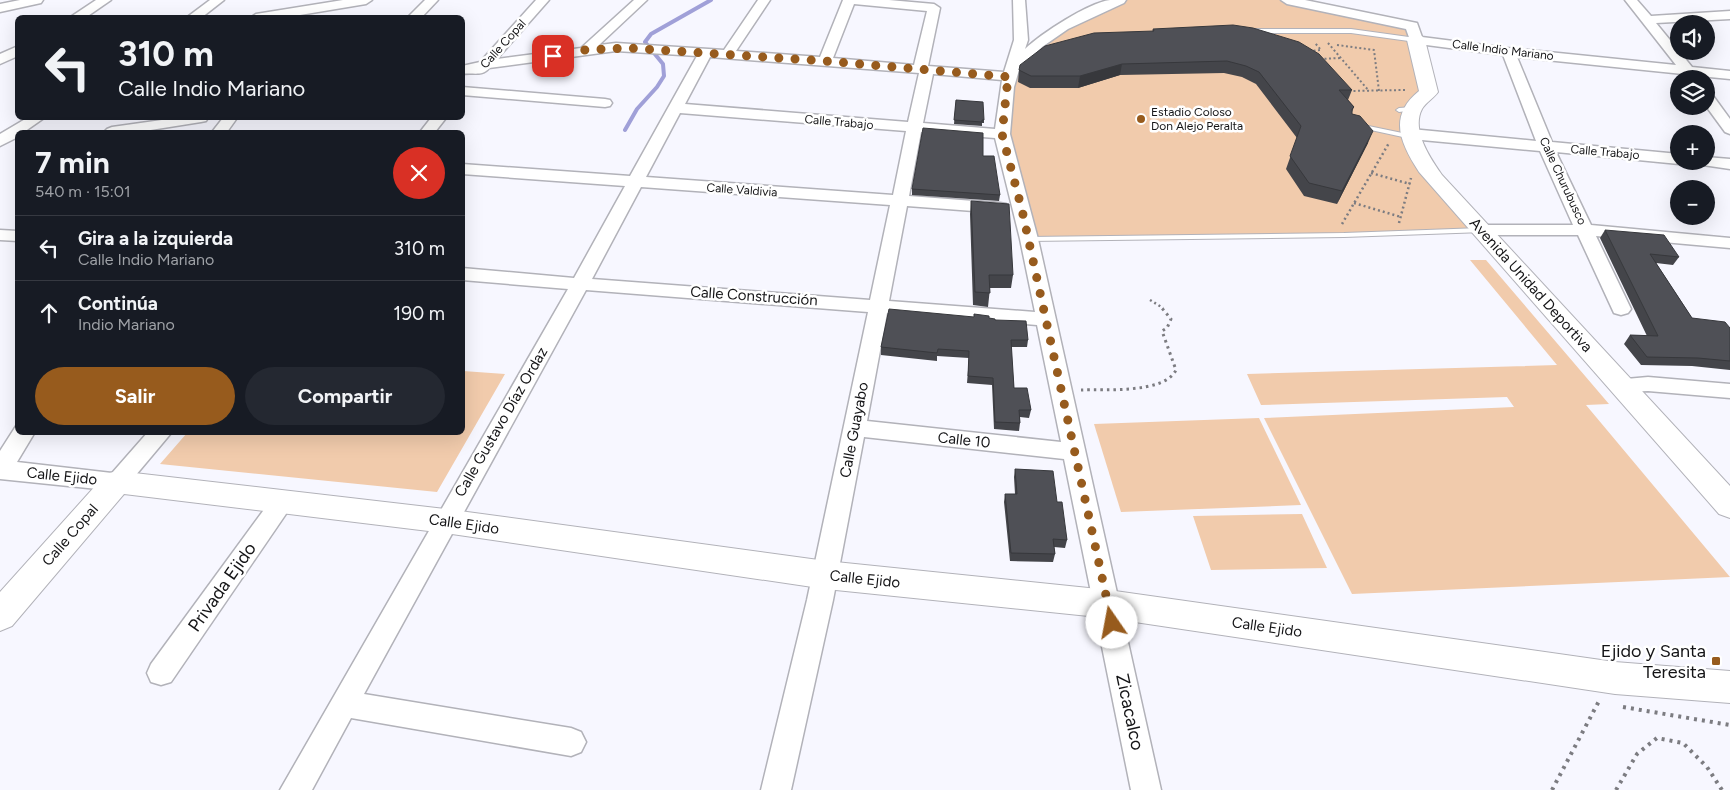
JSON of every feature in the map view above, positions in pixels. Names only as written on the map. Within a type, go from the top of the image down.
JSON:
[{"type":"street","points":[[0,8],[37,0]]},
{"type":"street","points":[[79,15],[105,0]]},
{"type":"street","points":[[196,15],[218,0]]},
{"type":"street","points":[[305,15],[324,0]]},
{"type":"street","points":[[275,15],[366,0]]},
{"type":"street","points":[[416,15],[432,0]]},
{"type":"street","name":"Calle Copal","points":[[465,87],[543,0]]},
{"type":"street","points":[[584,50],[641,0]]},
{"type":"street","points":[[727,55],[764,0]]},
{"type":"street","points":[[825,61],[850,0]]},
{"type":"street","name":"Calle Guayabo","points":[[776,790],[826,575],[880,305],[898,201],[914,128],[934,8],[850,0]]},
{"type":"street","points":[[1002,134],[1007,87],[1021,40],[1019,0]]},
{"type":"street","points":[[1010,76],[1034,46],[1096,9],[1120,0]]},
{"type":"street","points":[[1287,0],[1412,26],[1429,92],[1408,103]]},
{"type":"street","points":[[1632,0],[1687,70]]},
{"type":"street","points":[[1648,20],[1730,15]]},
{"type":"street","name":"Calle Indio Mariano","points":[[1416,40],[1670,72]]},
{"type":"street","points":[[465,69],[584,50],[616,47],[1010,76]]},
{"type":"street","name":"Calle Churubusco","points":[[1508,52],[1546,147],[1621,309]]},
{"type":"street","name":"Calle Gustavo Díaz Ordaz","points":[[295,790],[580,284],[705,54]]},
{"type":"street","name":"Calle Indio Mariano","points":[[1715,74],[1730,74]]},
{"type":"street","points":[[465,90],[604,103]]},
{"type":"street","name":"Avenida Unidad Deportiva","points":[[1408,103],[1406,138],[1435,180],[1730,506]]},
{"type":"street","name":"Calle Trabajo","points":[[675,108],[1002,134]]},
{"type":"street","points":[[1715,108],[1730,129]]},
{"type":"street","points":[[25,130],[35,120]]},
{"type":"street","points":[[221,130],[228,120]]},
{"type":"street","points":[[429,130],[437,120]]},
{"type":"street","points":[[122,130],[167,121]]},
{"type":"street","name":"Zicacalco","points":[[1002,134],[1029,238],[1146,790]]},
{"type":"street","name":"Calle Trabajo","points":[[1406,138],[1546,147],[1670,158]]},
{"type":"street","points":[[6,149],[15,140]]},
{"type":"street","points":[[1715,162],[1730,164]]},
{"type":"street","name":"Calle Valdivia","points":[[465,170],[1022,210]]},
{"type":"street","points":[[1481,230],[1586,230],[1730,243]]},
{"type":"street","points":[[0,235],[15,236]]},
{"type":"street","name":"Calle Construcción","points":[[468,274],[1046,319]]},
{"type":"street","points":[[1622,385],[1648,384],[1730,391]]},
{"type":"street","name":"Calle 10","points":[[854,428],[1074,452]]},
{"type":"street","points":[[0,469],[22,435]]},
{"type":"street","name":"Calle Copal","points":[[0,616],[158,435]]},
{"type":"street","name":"Calle Ejido","points":[[0,469],[445,521],[826,575],[1108,604],[1609,697],[1730,686]]},
{"type":"street","name":"Privada Ejido","points":[[161,673],[282,502]]},
{"type":"street","points":[[343,704],[571,742]]},
{"type":"lane","points":[[1238,32],[1351,31],[1416,40]]},
{"type":"lane","points":[[1352,124],[1406,138]]},
{"type":"lane","points":[[1029,238],[1344,235],[1481,230]]},
{"type":"path","points":[[1325,38],[1369,91]]},
{"type":"path","points":[[1303,51],[1321,50],[1311,39]]},
{"type":"path","points":[[1329,44],[1374,50],[1379,91]]},
{"type":"path","points":[[1312,59],[1342,58]]},
{"type":"path","points":[[1344,91],[1379,91],[1408,103]]},
{"type":"path","points":[[1344,235],[1339,228],[1389,143],[1406,138]]},
{"type":"path","points":[[1371,173],[1410,184]]},
{"type":"path","points":[[1396,233],[1412,176]]},
{"type":"path","points":[[1354,203],[1401,217]]},
{"type":"path","points":[[1061,391],[1154,386],[1175,374],[1176,370],[1162,331],[1167,328],[1171,319],[1162,307],[1150,300]]},
{"type":"path","points":[[1552,790],[1609,697],[1730,726]]},
{"type":"path","points":[[1616,790],[1637,754],[1657,738],[1683,743],[1707,766],[1722,790]]},
{"type":"shaded area","points":[[1120,0],[1287,0],[1412,26],[1429,92],[1411,134],[1481,230],[1344,235],[1029,239],[1002,134],[1007,87],[1034,46]]},
{"type":"shaded area","points":[[1470,260],[1486,260],[1609,404],[1586,405],[1730,577],[1352,594],[1264,418],[1514,407],[1507,397],[1261,405],[1247,374],[1557,365]]},
{"type":"shaded area","points":[[465,371],[505,374],[437,492],[160,464],[185,435],[465,435]]},
{"type":"shaded area","points":[[1259,418],[1301,505],[1121,512],[1094,424]]},
{"type":"shaded area","points":[[1302,514],[1327,568],[1211,570],[1193,516]]},
{"type":"building","points":[[1233,25],[1253,28],[1299,42],[1319,54],[1352,90],[1339,90],[1354,107],[1352,114],[1360,116],[1373,131],[1342,191],[1309,183],[1290,156],[1301,126],[1259,72],[1246,66],[1227,61],[1122,64],[1080,76],[1031,76],[1019,70],[1020,65],[1045,46],[1094,33]]},
{"type":"building","points":[[956,100],[983,102],[984,120],[982,122],[954,120]]},
{"type":"building","points":[[923,128],[983,133],[983,156],[994,156],[1000,195],[912,189]]},
{"type":"building","points":[[971,201],[1009,204],[1013,275],[989,275],[990,293],[975,292]]},
{"type":"building","points":[[1605,230],[1664,235],[1679,257],[1650,254],[1692,318],[1725,322],[1730,328],[1730,361],[1647,357],[1630,335],[1658,336]]},
{"type":"building","points":[[889,309],[974,317],[974,314],[989,316],[989,318],[995,320],[1026,321],[1028,340],[1011,340],[1014,388],[1027,388],[1031,410],[1019,410],[1020,423],[995,422],[993,378],[968,376],[969,351],[938,349],[937,353],[881,347]]},
{"type":"building","points":[[1015,469],[1053,471],[1057,502],[1062,502],[1067,540],[1053,539],[1055,554],[1011,553],[1005,494],[1017,494]]},
{"type":"waterway","points":[[625,130],[637,109],[657,87],[664,76],[663,64],[645,42],[651,34],[711,0]]},
{"type":"place","name":"Estadio Coloso Don Alejo Peralta","points":[[1141,119]]},
{"type":"place","name":"Ejido y Santa Teresita","points":[[1716,661]]},
{"type":"route","points":[[553,56],[584,50],[616,47],[825,61],[1010,77],[1007,87],[1002,134],[1022,210],[1112,623]]}]
